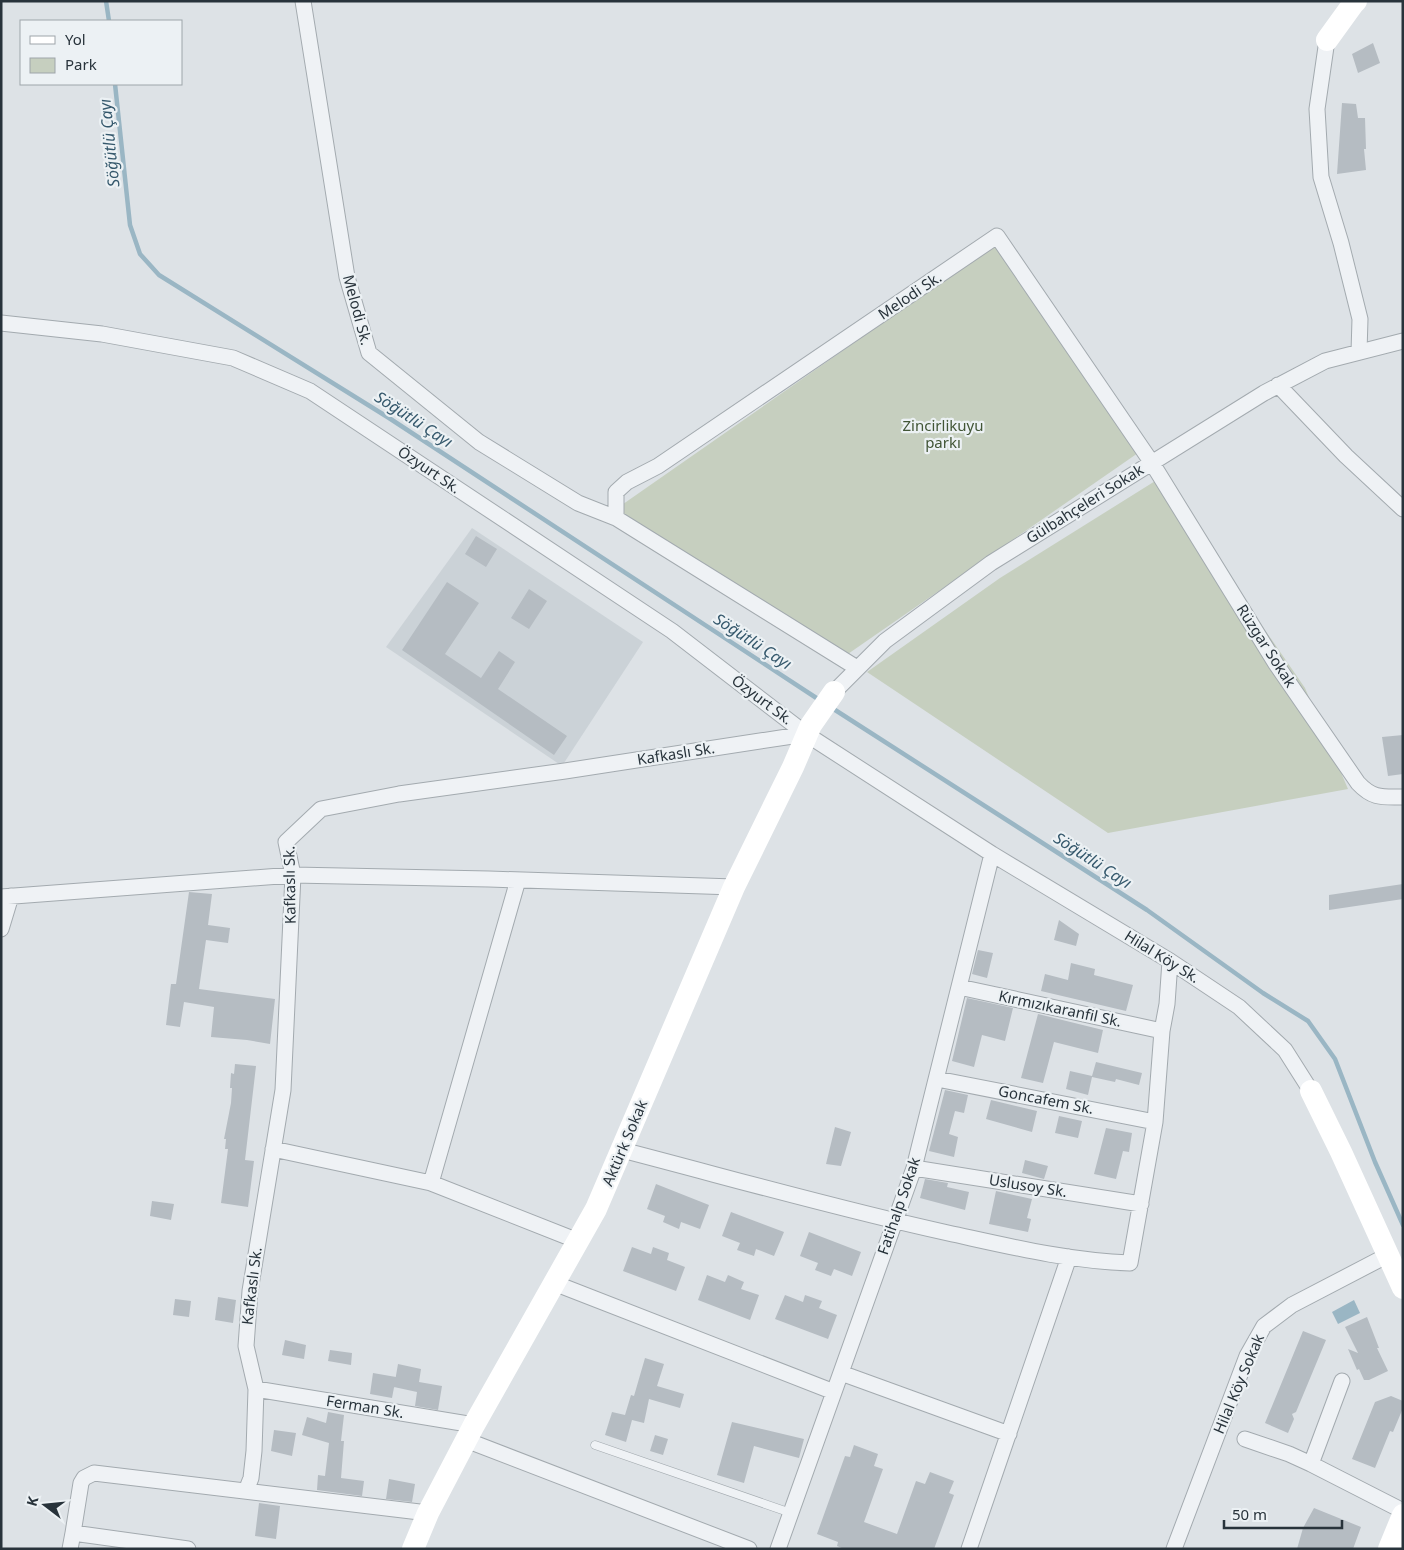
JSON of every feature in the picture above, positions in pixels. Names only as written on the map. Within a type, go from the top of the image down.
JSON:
[{"type":"street","name":"Melodi Sk.","points":[[303,1],[347,276],[369,353],[479,442],[578,503],[616,518],[857,668]]},
{"type":"street","points":[[1356,1],[1327,40],[1317,109],[1321,177],[1341,243],[1360,319],[1359,352]]},
{"type":"street","name":"Melodi Sk.","points":[[616,518],[616,492],[627,482],[658,466],[997,236],[1152,463]]},
{"type":"street","name":"Özyurt Sk.","points":[[1,323],[102,334],[233,358],[310,392],[672,631],[809,729]]},
{"type":"street","name":"Gülbahçeleri Sokak","points":[[834,692],[885,641],[991,563],[1278,385],[1325,361],[1403,341]]},
{"type":"street","points":[[1278,385],[1346,456],[1403,509]]},
{"type":"street","name":"Rüzgar Sokak","points":[[1152,463],[1276,664],[1358,783],[1368,794],[1403,797]]},
{"type":"street","name":"Aktürk Sokak","points":[[413,1549],[428,1513],[470,1433],[596,1209],[734,887],[793,767],[809,729],[834,692]]},
{"type":"street","name":"Hilal Köy Sk.","points":[[809,729],[992,854],[1170,961],[1240,1007],[1285,1050],[1311,1091],[1403,1288]]},
{"type":"street","name":"Kafkaslı Sk.","points":[[246,1490],[251,1478],[254,1451],[256,1389],[246,1346],[250,1291],[283,1090],[293,875],[286,842],[320,809],[399,794],[566,771],[809,729]]},
{"type":"street","name":"Fatihalp Sokak","points":[[778,1549],[914,1168],[992,854]]},
{"type":"street","points":[[1,929],[6,897],[293,875],[734,887]]},
{"type":"street","points":[[431,1183],[518,880]]},
{"type":"street","points":[[622,1150],[895,1221],[1029,1251],[1108,1262],[1130,1263],[1155,1122],[1170,961]]},
{"type":"street","name":"Kırmızıkaranfil Sk.","points":[[959,987],[1162,1031]]},
{"type":"street","name":"Goncafem Sk.","points":[[937,1079],[1155,1122]]},
{"type":"street","points":[[273,1150],[431,1183],[578,1241]]},
{"type":"street","name":"Uslusoy Sk.","points":[[914,1168],[1141,1204]]},
{"type":"street","name":"Hilal Köy Sokak","points":[[1174,1549],[1247,1356],[1264,1326],[1292,1305],[1388,1255]]},
{"type":"street","points":[[969,1549],[1069,1257]]},
{"type":"street","points":[[554,1283],[834,1392]]},
{"type":"street","points":[[840,1373],[1009,1434]]},
{"type":"street","points":[[1312,1464],[1342,1380]]},
{"type":"street","name":"Ferman Sk.","points":[[256,1389],[470,1433],[749,1549]]},
{"type":"street","points":[[1245,1439],[1312,1464],[1403,1511]]},
{"type":"street","points":[[70,1549],[81,1483],[84,1478],[94,1473],[428,1513]]},
{"type":"street","points":[[1389,1549],[1403,1515]]},
{"type":"street","points":[[73,1533],[188,1549]]},
{"type":"lane","points":[[595,1444],[791,1513]]},
{"type":"shaded area","points":[[472,528],[643,642],[562,766],[386,647]]},
{"type":"green space","name":"Zincirlikuyu parkı","points":[[997,243],[1138,453],[845,656],[616,509]]},
{"type":"green space","points":[[1160,478],[1305,688],[1348,789],[1108,833],[867,672],[1000,578]]},
{"type":"water","points":[[1354,1300],[1360,1313],[1338,1324],[1332,1312]]},
{"type":"building","points":[[1373,43],[1380,63],[1358,73],[1352,54]]},
{"type":"building","points":[[1342,103],[1356,104],[1358,118],[1365,118],[1366,149],[1364,149],[1366,170],[1337,174]]},
{"type":"building","points":[[476,536],[497,549],[486,567],[465,554]]},
{"type":"building","points":[[447,582],[479,603],[445,654],[481,678],[499,651],[515,662],[498,689],[567,736],[554,755],[402,650]]},
{"type":"building","points":[[529,589],[547,601],[529,629],[511,618]]},
{"type":"building","points":[[1403,735],[1403,774],[1388,776],[1382,737]]},
{"type":"building","points":[[1403,884],[1403,899],[1329,910],[1329,895]]},
{"type":"building","points":[[189,892],[212,894],[208,925],[230,928],[228,943],[206,940],[199,989],[275,999],[270,1044],[211,1037],[214,1007],[184,1002],[180,1027],[166,1025],[171,984],[176,984]]},
{"type":"building","points":[[1059,920],[1079,934],[1076,946],[1054,940]]},
{"type":"building","points":[[978,950],[993,953],[987,978],[972,974]]},
{"type":"building","points":[[1071,963],[1095,969],[1094,975],[1133,985],[1126,1011],[1041,991],[1045,974],[1068,980]]},
{"type":"building","points":[[967,998],[1013,1008],[1005,1041],[982,1035],[974,1067],[952,1061]]},
{"type":"building","points":[[1038,1014],[1103,1030],[1098,1053],[1054,1042],[1043,1083],[1021,1078]]},
{"type":"building","points":[[1096,1062],[1142,1073],[1139,1085],[1116,1079],[1115,1082],[1092,1077],[1088,1095],[1066,1089],[1070,1071],[1092,1076]]},
{"type":"building","points":[[235,1064],[256,1066],[245,1160],[254,1161],[248,1207],[221,1203],[228,1149],[225,1149],[226,1139],[224,1139],[231,1103],[231,1073],[234,1074]]},
{"type":"building","points":[[945,1090],[968,1095],[964,1113],[955,1111],[949,1134],[958,1137],[954,1157],[929,1151]]},
{"type":"building","points":[[991,1100],[1037,1111],[1032,1132],[986,1119]]},
{"type":"building","points":[[1059,1116],[1082,1121],[1078,1138],[1055,1133]]},
{"type":"building","points":[[835,1127],[851,1132],[841,1166],[826,1164]]},
{"type":"building","points":[[1106,1128],[1132,1133],[1129,1152],[1123,1151],[1116,1179],[1094,1174]]},
{"type":"building","points":[[1025,1160],[1048,1166],[1044,1179],[1022,1173]]},
{"type":"building","points":[[925,1179],[948,1183],[947,1187],[969,1192],[965,1210],[920,1198]]},
{"type":"building","points":[[656,1184],[709,1205],[700,1229],[681,1222],[679,1229],[663,1222],[665,1216],[647,1209]]},
{"type":"building","points":[[996,1191],[1032,1199],[1027,1218],[1031,1219],[1028,1232],[989,1224]]},
{"type":"building","points":[[152,1201],[174,1204],[171,1220],[150,1216]]},
{"type":"building","points":[[731,1212],[784,1232],[774,1256],[756,1249],[754,1256],[737,1250],[740,1243],[722,1236]]},
{"type":"building","points":[[809,1232],[861,1252],[852,1276],[834,1269],[831,1276],[815,1270],[818,1263],[800,1256]]},
{"type":"building","points":[[632,1247],[651,1254],[653,1247],[669,1253],[667,1260],[685,1267],[676,1291],[623,1271]]},
{"type":"building","points":[[707,1275],[725,1282],[728,1275],[744,1282],[741,1289],[759,1295],[750,1320],[698,1300]]},
{"type":"building","points":[[785,1295],[803,1302],[805,1295],[822,1301],[819,1308],[837,1315],[828,1339],[775,1319]]},
{"type":"building","points":[[218,1297],[236,1300],[233,1323],[215,1320]]},
{"type":"building","points":[[175,1299],[191,1301],[189,1317],[173,1315]]},
{"type":"building","points":[[1367,1317],[1379,1348],[1377,1348],[1388,1371],[1369,1380],[1364,1380],[1359,1369],[1357,1370],[1348,1349],[1358,1353],[1345,1327]]},
{"type":"building","points":[[1303,1331],[1326,1340],[1296,1412],[1292,1414],[1294,1419],[1288,1433],[1265,1423]]},
{"type":"building","points":[[285,1340],[306,1345],[304,1359],[282,1355]]},
{"type":"building","points":[[330,1350],[352,1353],[351,1365],[328,1361]]},
{"type":"building","points":[[645,1358],[664,1364],[657,1386],[684,1394],[680,1408],[649,1399],[644,1423],[632,1420],[626,1442],[605,1435],[612,1412],[625,1415],[631,1395],[634,1396]]},
{"type":"building","points":[[398,1364],[421,1369],[419,1382],[442,1386],[438,1410],[415,1406],[417,1392],[394,1387]]},
{"type":"building","points":[[373,1373],[396,1377],[392,1398],[370,1394]]},
{"type":"building","points":[[1391,1396],[1403,1401],[1403,1408],[1393,1432],[1390,1431],[1375,1468],[1352,1459],[1375,1402]]},
{"type":"building","points":[[328,1412],[344,1415],[341,1441],[344,1441],[341,1478],[364,1481],[362,1496],[317,1490],[318,1475],[325,1476],[329,1443],[302,1435],[307,1417],[326,1423]]},
{"type":"building","points":[[732,1422],[804,1439],[799,1458],[754,1446],[744,1483],[717,1475]]},
{"type":"building","points":[[274,1430],[296,1433],[292,1456],[271,1451]]},
{"type":"building","points":[[655,1435],[668,1439],[663,1455],[650,1451]]},
{"type":"building","points":[[854,1445],[878,1454],[874,1466],[883,1469],[864,1522],[897,1534],[916,1481],[925,1484],[930,1472],[954,1481],[949,1493],[954,1495],[934,1549],[844,1549],[837,1546],[838,1542],[817,1534],[845,1456],[850,1457]]},
{"type":"building","points":[[389,1479],[415,1484],[412,1502],[386,1499]]},
{"type":"building","points":[[259,1503],[280,1506],[276,1539],[255,1536]]},
{"type":"building","points":[[1314,1508],[1361,1527],[1353,1549],[1297,1549],[1303,1528]]},
{"type":"waterway","name":"Söğütlü Çayı","points":[[106,1],[109,20]]},
{"type":"waterway","name":"Söğütlü Çayı","points":[[115,85],[130,225],[140,254],[159,275],[389,418],[821,701]]},
{"type":"waterway","name":"Söğütlü Çayı","points":[[832,708],[1147,910],[1263,993],[1308,1021],[1335,1059],[1375,1162],[1403,1225]]}]
